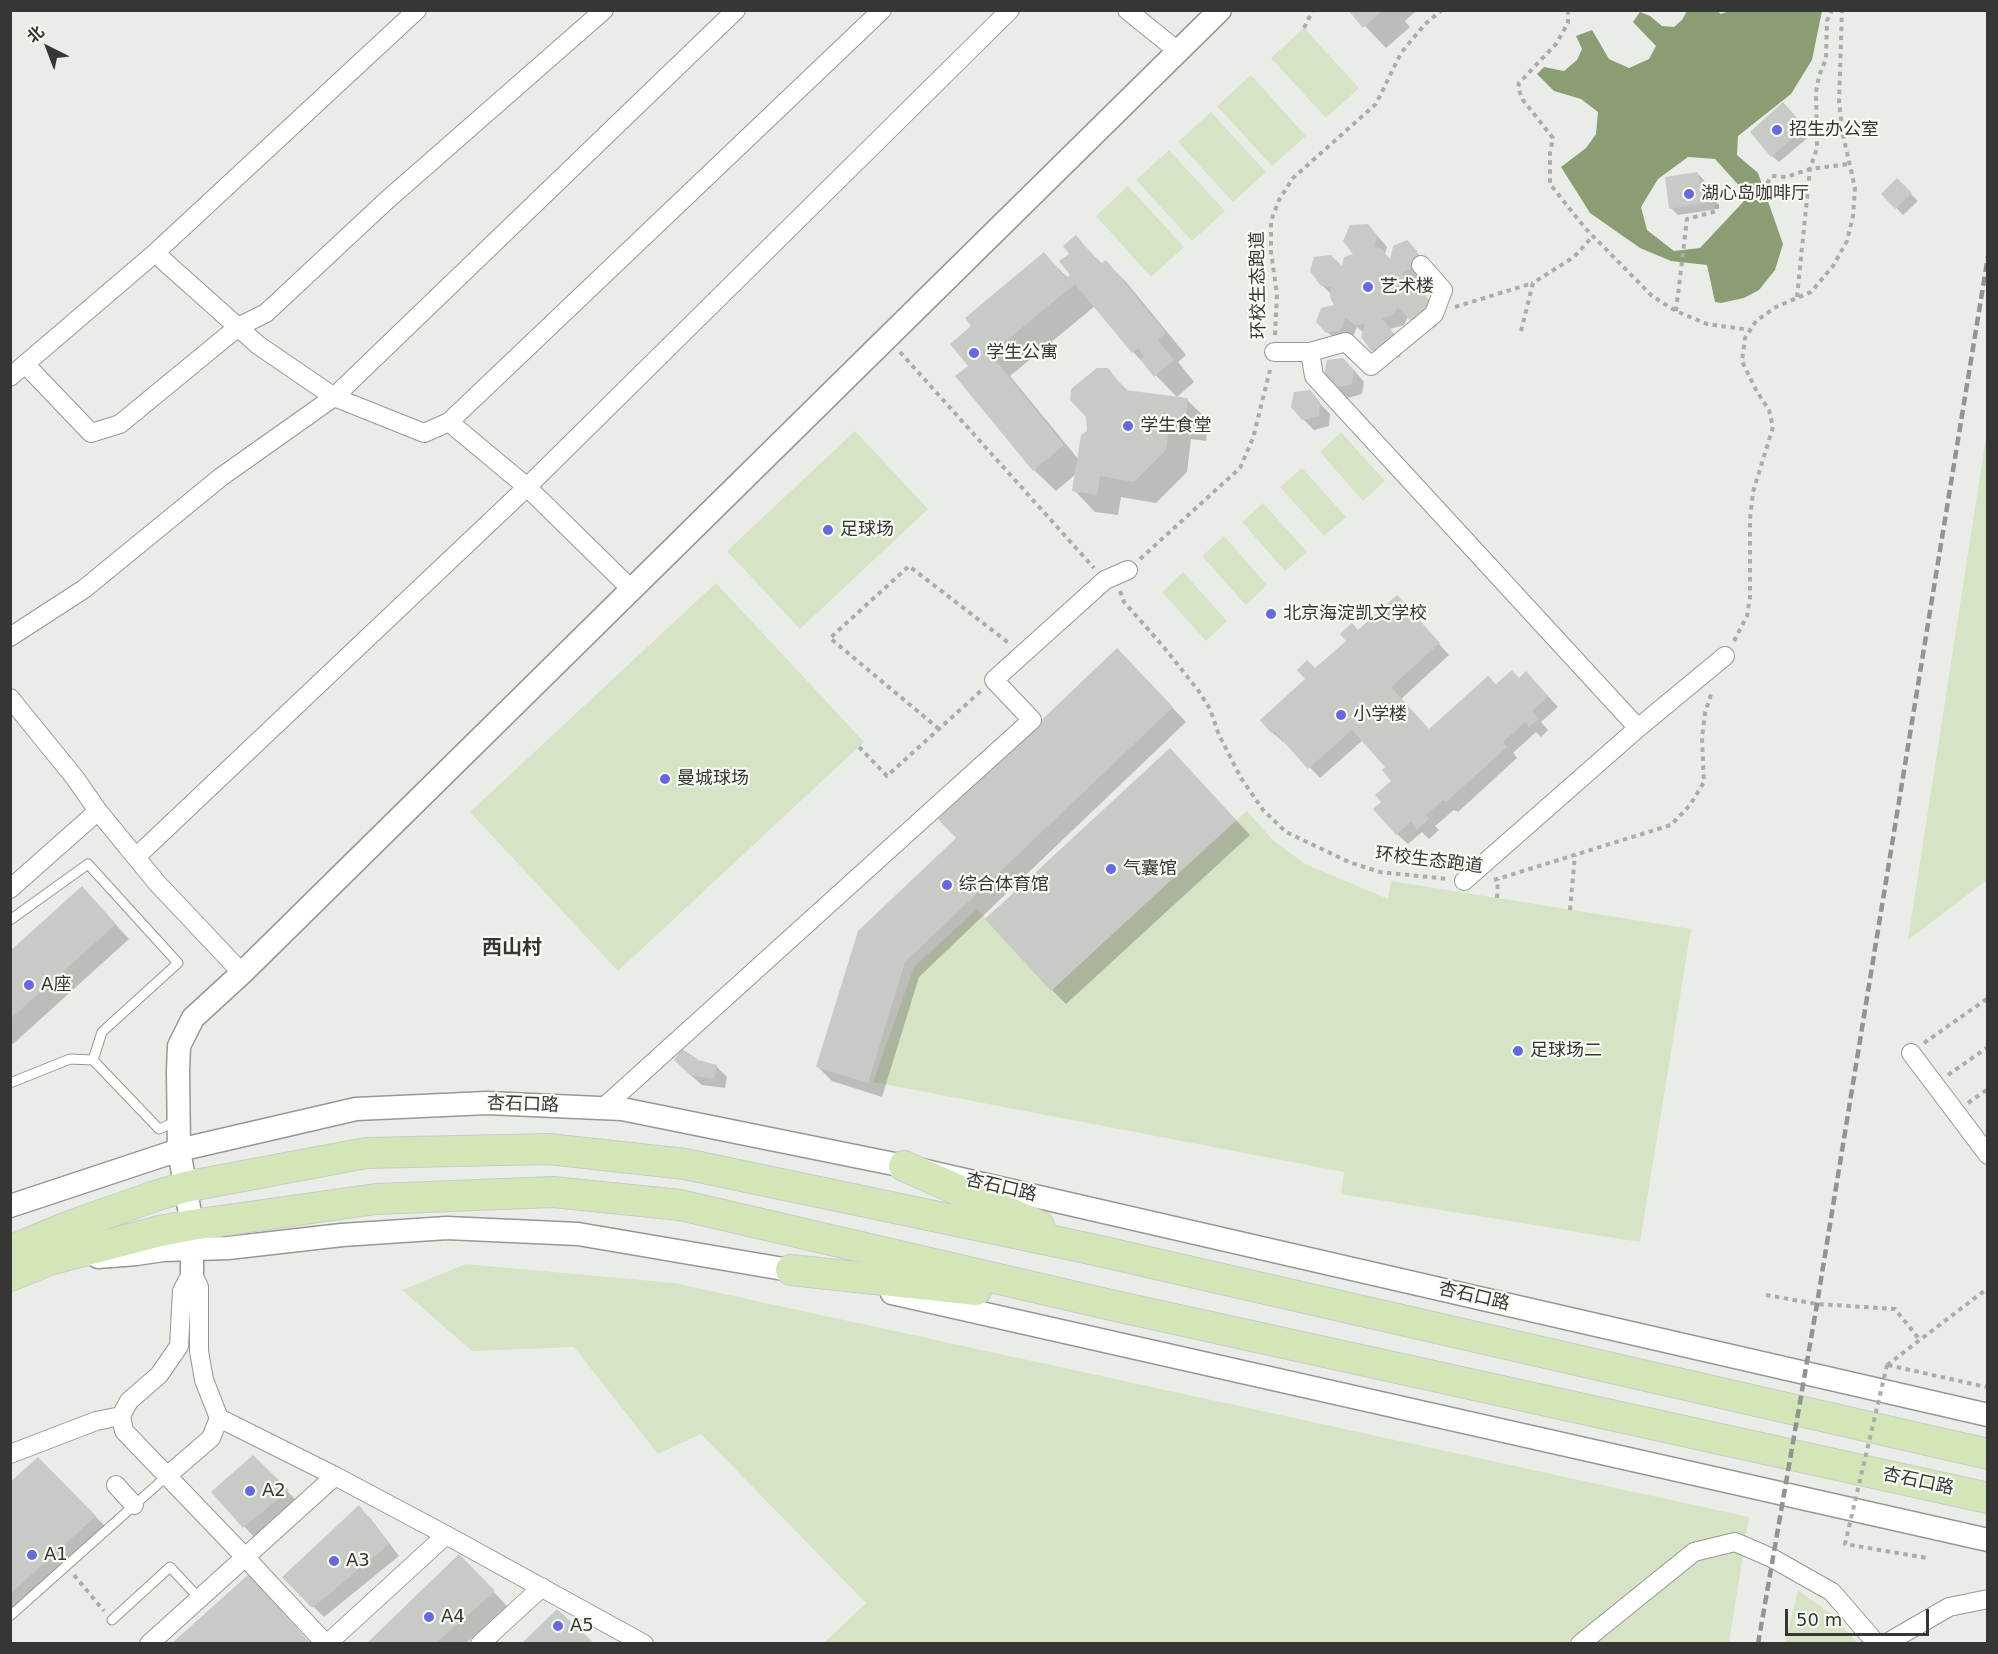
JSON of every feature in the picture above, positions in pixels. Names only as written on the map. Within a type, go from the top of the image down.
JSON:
[{"type":"main road","points":[[10,1251],[67,1227],[185,1187],[366,1153],[549,1149],[685,1164],[1090,1249],[1988,1454]]},
{"type":"main road","points":[[904,1166],[1090,1249]]},
{"type":"main road","name":"杏石口路","points":[[10,1276],[49,1260],[192,1237],[376,1199],[554,1192],[680,1205],[1111,1305],[1988,1498]]},
{"type":"main road","points":[[791,1270],[1111,1305]]},
{"type":"street","points":[[10,376],[155,253],[417,10]]},
{"type":"street","points":[[25,364],[91,433],[120,424],[238,327],[266,313],[386,201],[604,10]]},
{"type":"street","points":[[10,638],[84,589],[221,477],[334,397],[736,10]]},
{"type":"street","points":[[155,253],[258,345],[334,397],[424,433],[449,422],[882,10]]},
{"type":"street","points":[[136,857],[527,487],[1010,10]]},
{"type":"street","points":[[1127,10],[1179,52]]},
{"type":"street","points":[[645,1643],[335,1476],[219,1418],[204,1380],[199,1352],[199,1287],[192,1272],[192,1237],[179,1150],[179,1046],[193,1018],[242,974],[1221,10]]},
{"type":"street","points":[[1274,352],[1310,352],[1346,342],[1371,366],[1434,314],[1443,290],[1422,266]]},
{"type":"street","points":[[1310,352],[1314,376],[1638,728]]},
{"type":"street","points":[[449,422],[527,487],[632,590]]},
{"type":"street","points":[[603,1108],[1032,720],[994,680],[1105,580],[1128,570]]},
{"type":"street","points":[[1464,881],[1638,728],[1725,656]]},
{"type":"street","points":[[10,698],[157,883],[242,974]]},
{"type":"street","points":[[10,889],[98,811]]},
{"type":"street","points":[[1911,1053],[1988,1155]]},
{"type":"street","name":"杏石口路","points":[[10,1206],[179,1150],[356,1109],[487,1103],[622,1109],[904,1166],[1988,1415]]},
{"type":"street","points":[[192,1237],[228,1248],[342,1235],[447,1228],[578,1234],[791,1270],[1988,1540]]},
{"type":"street","name":"杏石口路","points":[[10,1285],[49,1260]]},
{"type":"street","points":[[192,1272],[182,1291],[179,1347],[159,1375],[129,1401],[122,1416],[124,1431],[326,1644],[446,1535]]},
{"type":"street","points":[[10,1454],[96,1421],[122,1416]]},
{"type":"street","points":[[167,1476],[211,1438],[219,1418]]},
{"type":"street","points":[[148,1644],[335,1476]]},
{"type":"street","points":[[116,1485],[134,1505]]},
{"type":"street","points":[[1580,1644],[1694,1552],[1735,1542],[1772,1558],[1832,1592],[1877,1644]]},
{"type":"street","points":[[480,1644],[542,1587]]},
{"type":"street","points":[[1885,1644],[1948,1607],[1988,1599]]},
{"type":"lane","points":[[10,920],[88,864],[178,963],[102,1032],[93,1060]]},
{"type":"lane","points":[[10,1083],[70,1059],[93,1060],[159,1129],[178,1121]]},
{"type":"lane","points":[[10,1616],[167,1476]]},
{"type":"lane","points":[[112,1620],[170,1567],[199,1598]]},
{"type":"path","points":[[1304,28],[1313,10]]},
{"type":"path","name":"环校生态跑道","points":[[1442,10],[1425,24],[1401,53],[1376,104],[1293,178],[1279,200],[1271,221],[1271,252],[1277,294],[1274,352],[1253,438],[1240,468],[1128,570],[1118,586],[1124,602],[1198,690],[1210,709],[1219,735],[1241,778],[1263,810],[1286,832],[1349,862],[1380,872],[1464,881],[1491,881],[1671,825],[1690,805],[1704,782],[1702,738],[1712,691]]},
{"type":"path","points":[[1568,10],[1568,23],[1556,44],[1519,83],[1518,88],[1523,100],[1553,138],[1550,153],[1550,184],[1593,236],[1652,296],[1676,311],[1707,324],[1750,330]]},
{"type":"path","points":[[1797,298],[1810,170],[1817,148],[1816,92],[1826,59],[1827,21],[1832,10]]},
{"type":"path","points":[[1725,656],[1747,616],[1750,597],[1750,519],[1753,492],[1773,427],[1769,410],[1742,361],[1745,338],[1756,321],[1776,307],[1811,292],[1833,266],[1847,241],[1853,216],[1855,188],[1839,103],[1842,10]]},
{"type":"path","points":[[1676,311],[1687,219],[1717,211],[1717,196],[1740,194],[1747,183],[1764,188],[1772,176],[1785,177],[1810,170],[1849,164]]},
{"type":"path","points":[[1434,314],[1533,283],[1574,257],[1593,236]]},
{"type":"path","points":[[1521,331],[1533,283]]},
{"type":"path","points":[[888,338],[1105,580]]},
{"type":"path","points":[[939,729],[830,638],[909,566],[1023,654]]},
{"type":"path","points":[[859,747],[887,776],[994,680]]},
{"type":"path","points":[[1570,910],[1575,855]]},
{"type":"path","points":[[1497,898],[1498,879]]},
{"type":"path","points":[[1911,1053],[1988,998]]},
{"type":"path","points":[[1935,1084],[1988,1047]]},
{"type":"path","points":[[1927,1558],[1845,1544],[1887,1365],[1988,1288]]},
{"type":"path","points":[[1766,1295],[1817,1304],[1896,1309],[1920,1340]]},
{"type":"path","points":[[1887,1365],[1986,1387]]},
{"type":"path","points":[[66,1566],[97,1603]]},
{"type":"shaded area","points":[[1687,11],[1717,11],[1721,14],[1729,11],[1822,11],[1812,60],[1791,94],[1738,136],[1737,155],[1758,173],[1783,244],[1775,270],[1759,290],[1744,298],[1721,303],[1715,302],[1707,265],[1671,261],[1640,248],[1590,213],[1561,167],[1586,148],[1596,134],[1598,112],[1581,99],[1554,91],[1537,74],[1544,67],[1564,71],[1577,60],[1582,49],[1576,36],[1592,30],[1609,59],[1629,68],[1649,59],[1656,46],[1633,22],[1640,12],[1650,16],[1662,26],[1674,27]],"holes":[[[1688,157],[1715,159],[1743,190],[1744,201],[1700,248],[1674,251],[1647,230],[1641,207],[1658,179]]]},
{"type":"shaded area","points":[[1304,28],[1359,88],[1326,118],[1271,58]]},
{"type":"shaded area","points":[[1251,75],[1306,136],[1272,166],[1217,106]]},
{"type":"shaded area","points":[[1211,112],[1266,172],[1233,202],[1178,142]]},
{"type":"shaded area","points":[[1169,150],[1225,211],[1192,241],[1136,180]]},
{"type":"shaded area","points":[[1128,186],[1184,247],[1151,277],[1096,216]]},
{"type":"shaded area","name":"足球场","points":[[855,431],[928,509],[800,629],[727,551]]},
{"type":"shaded area","points":[[1987,431],[1987,880],[1908,940]]},
{"type":"shaded area","points":[[1341,432],[1385,481],[1363,501],[1320,452]]},
{"type":"shaded area","points":[[1302,468],[1346,517],[1324,536],[1280,487]]},
{"type":"shaded area","points":[[1263,503],[1307,552],[1285,571],[1242,522]]},
{"type":"shaded area","points":[[1224,536],[1267,585],[1246,605],[1202,556]]},
{"type":"shaded area","points":[[1183,572],[1227,621],[1206,641],[1162,592]]},
{"type":"shaded area","name":"曼城球场","points":[[716,583],[864,742],[618,971],[470,812]]},
{"type":"shaded area","points":[[1247,811],[1274,841],[1305,864],[1388,899],[1391,881],[1691,929],[1640,1242],[1341,1194],[1344,1172],[873,1082],[914,967],[977,909],[1051,990]]},
{"type":"shaded area","points":[[466,1264],[674,1283],[1749,1517],[1729,1643],[824,1643],[866,1603],[701,1434],[658,1454],[574,1347],[472,1351],[402,1290]]},
{"type":"shaded area","points":[[1798,1590],[1834,1616],[1857,1643],[1785,1643]]},
{"type":"building","points":[[1348,10],[1383,10],[1363,28]]},
{"type":"building","name":"招生办公室","points":[[1783,102],[1805,127],[1771,157],[1750,132]]},
{"type":"building","name":"湖心岛咖啡厅","points":[[1698,172],[1700,186],[1709,184],[1712,202],[1669,209],[1665,177]]},
{"type":"building","points":[[1897,178],[1912,193],[1895,209],[1881,194]]},
{"type":"building","name":"艺术楼","points":[[1368,224],[1377,235],[1374,247],[1382,249],[1390,260],[1393,246],[1407,240],[1418,252],[1415,267],[1402,273],[1407,282],[1404,288],[1419,288],[1430,301],[1426,317],[1410,320],[1398,307],[1393,315],[1381,318],[1393,332],[1389,347],[1371,351],[1361,337],[1365,324],[1355,325],[1346,318],[1340,331],[1326,333],[1316,322],[1321,308],[1334,305],[1330,298],[1331,287],[1321,286],[1310,271],[1314,257],[1331,255],[1342,266],[1344,257],[1353,254],[1343,241],[1350,225]]},
{"type":"building","name":"学生公寓","points":[[1076,235],[1100,264],[1106,260],[1166,333],[1157,340],[1174,360],[1154,377],[1140,359],[1144,356],[1138,348],[1132,353],[1075,284],[990,354],[1064,445],[1033,471],[955,376],[968,366],[950,344],[971,326],[965,318],[1044,252],[1066,278],[1070,275],[1059,261],[1069,254],[1063,246]]},
{"type":"building","points":[[1343,358],[1354,370],[1352,384],[1336,388],[1324,375],[1327,360]]},
{"type":"building","name":"学生食堂","points":[[1097,368],[1108,368],[1125,390],[1188,398],[1185,420],[1170,418],[1166,450],[1134,482],[1100,476],[1097,495],[1072,491],[1081,435],[1087,431],[1086,417],[1070,400],[1071,389]]},
{"type":"building","points":[[1310,390],[1320,402],[1319,416],[1302,420],[1291,407],[1294,392]]},
{"type":"building","name":"小学楼","points":[[1397,595],[1440,643],[1391,687],[1429,729],[1488,676],[1496,684],[1512,670],[1519,678],[1526,671],[1548,696],[1532,711],[1539,719],[1529,727],[1525,722],[1503,742],[1507,747],[1446,802],[1443,800],[1426,815],[1429,819],[1417,830],[1411,822],[1396,835],[1373,809],[1381,802],[1375,795],[1391,781],[1382,770],[1385,767],[1352,730],[1308,769],[1274,731],[1271,733],[1260,720],[1305,679],[1297,670],[1307,660],[1315,668],[1346,641],[1340,634],[1352,623],[1358,630]]},
{"type":"building","name":"综合体育馆","points":[[1117,648],[1173,707],[905,962],[868,1083],[816,1067],[858,931],[956,838],[938,819]]},
{"type":"building","name":"气囊馆","points":[[1170,748],[1236,820],[1051,991],[985,919]]},
{"type":"building","name":"A座","points":[[82,886],[116,924],[10,1019],[10,951]]},
{"type":"building","points":[[682,1049],[699,1060],[717,1065],[714,1079],[690,1075],[674,1060]]},
{"type":"building","name":"A2","points":[[253,1455],[289,1490],[243,1528],[211,1492]]},
{"type":"building","name":"A1","points":[[38,1457],[96,1516],[10,1594],[10,1482]]},
{"type":"building","name":"A3","points":[[359,1505],[389,1544],[312,1608],[282,1577]]},
{"type":"building","name":"A4","points":[[459,1554],[495,1591],[435,1644],[366,1644]]},
{"type":"building","points":[[249,1574],[311,1644],[171,1644]]},
{"type":"building","name":"A5","points":[[557,1609],[595,1644],[521,1644]]},
{"type":"railway","points":[[1758,1644],[1817,1304],[1988,256]]},
{"type":"place","name":"招生办公室","points":[[1777,130]]},
{"type":"place","name":"湖心岛咖啡厅","points":[[1689,194]]},
{"type":"place","name":"艺术楼","points":[[1368,287]]},
{"type":"place","name":"学生公寓","points":[[974,353]]},
{"type":"place","name":"学生食堂","points":[[1128,426]]},
{"type":"place","name":"足球场","points":[[828,530]]},
{"type":"place","name":"北京海淀凯文学校","points":[[1271,614]]},
{"type":"place","name":"小学楼","points":[[1341,715]]},
{"type":"place","name":"曼城球场","points":[[665,779]]},
{"type":"place","name":"气囊馆","points":[[1111,869]]},
{"type":"place","name":"综合体育馆","points":[[947,885]]},
{"type":"place","name":"A座","points":[[29,985]]},
{"type":"place","name":"足球场二","points":[[1518,1051]]},
{"type":"place","name":"A2","points":[[250,1491]]},
{"type":"place","name":"A1","points":[[32,1555]]},
{"type":"place","name":"A3","points":[[334,1561]]},
{"type":"place","name":"A4","points":[[429,1617]]},
{"type":"place","name":"A5","points":[[558,1626]]},
{"type":"district","name":"西山村","points":[[512,949]]}]
